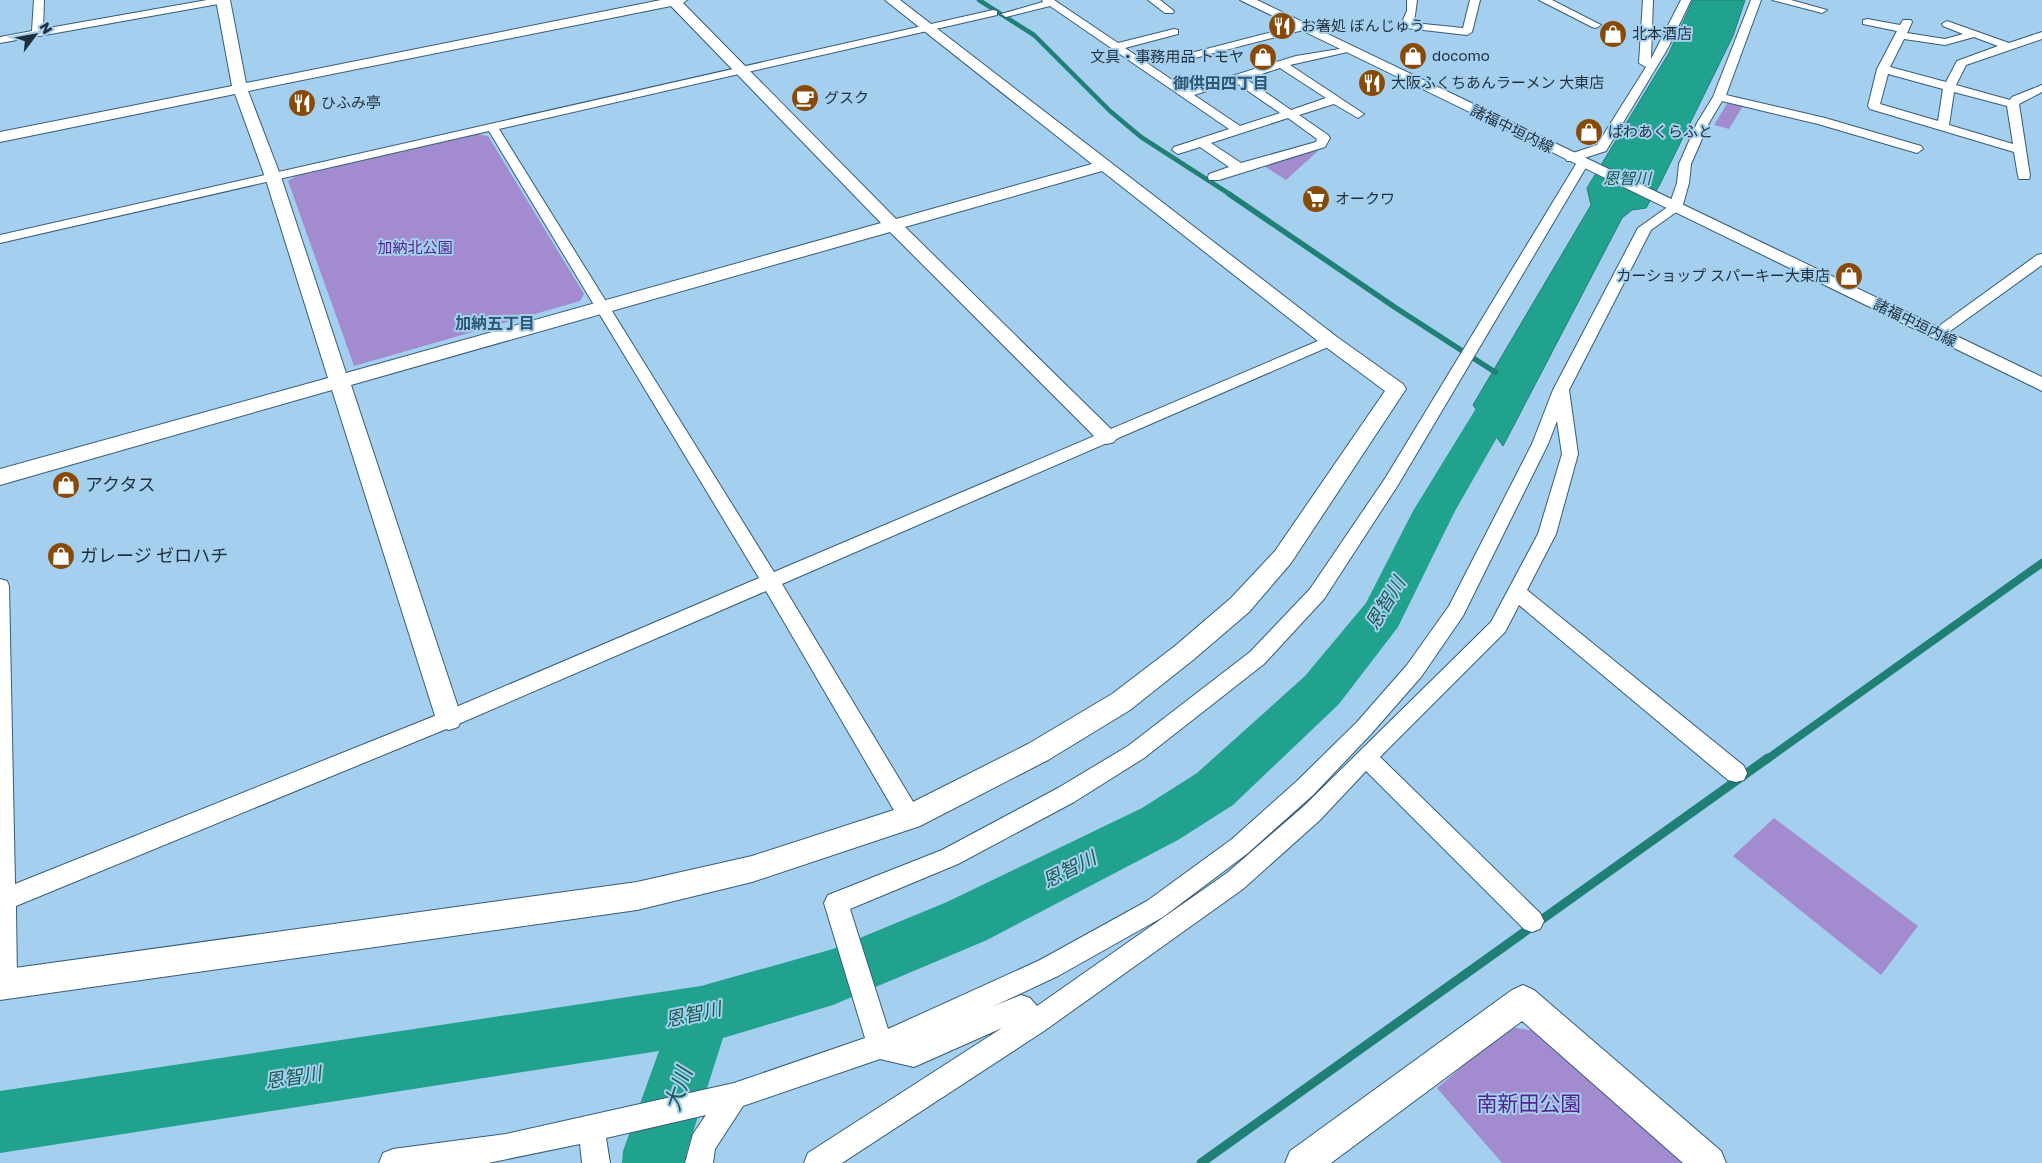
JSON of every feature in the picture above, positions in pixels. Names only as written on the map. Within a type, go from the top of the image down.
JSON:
[{"type":"street","points":[[37,33],[39,0]]},
{"type":"street","points":[[0,40],[223,0],[239,85],[273,177],[449,720]]},
{"type":"street","points":[[0,138],[239,85],[642,0]]},
{"type":"street","points":[[0,128],[239,85],[676,0],[893,225],[1107,436]]},
{"type":"street","points":[[0,586],[2,985],[637,896],[752,869],[910,817],[1038,752],[1122,702],[1184,653],[1246,598],[1282,557],[1396,389],[1330,341],[892,0]]},
{"type":"street","points":[[1153,0],[1169,11]]},
{"type":"street","name":"諸福中垣内線","points":[[1247,0],[1652,198],[2042,385]]},
{"type":"street","points":[[1412,0],[1412,11],[1408,20],[1410,26],[1467,32],[1475,0]]},
{"type":"street","points":[[1544,0],[1596,25]]},
{"type":"street","points":[[1648,0],[1645,62],[1652,65]]},
{"type":"street","points":[[880,1046],[836,903],[950,857],[1066,795],[1136,752],[1257,658],[1317,594],[1392,481],[1581,163],[1602,148],[1652,65],[1686,0]]},
{"type":"street","points":[[393,1163],[506,1147],[734,1096],[880,1046],[1049,968],[1155,909],[1240,846],[1305,788],[1364,728],[1414,671],[1456,611],[1540,444],[1561,390],[1645,228],[1674,208],[1684,183],[1685,164],[1703,123],[1719,97],[1756,0]]},
{"type":"street","points":[[1777,0],[1824,10]]},
{"type":"street","points":[[1006,14],[1049,1],[1238,130]]},
{"type":"street","points":[[0,239],[930,29],[993,13]]},
{"type":"street","points":[[1867,22],[1903,29],[1945,42],[1974,34]]},
{"type":"street","points":[[1946,24],[2010,47]]},
{"type":"street","points":[[1191,56],[1303,27]]},
{"type":"street","points":[[1903,29],[1883,69],[1874,106],[2020,150]]},
{"type":"street","points":[[1117,48],[1174,32]]},
{"type":"street","points":[[1943,128],[1949,86],[1961,63],[2042,35]]},
{"type":"street","points":[[1186,94],[1300,58],[1348,49]]},
{"type":"street","points":[[1281,64],[1358,114]]},
{"type":"street","points":[[1883,69],[2014,104]]},
{"type":"street","points":[[1214,177],[1321,144],[1324,138],[1237,78]]},
{"type":"street","points":[[2024,176],[2014,104],[2016,99],[2040,90]]},
{"type":"street","points":[[1719,97],[1821,121],[1917,149]]},
{"type":"street","points":[[1178,150],[1336,99]]},
{"type":"street","points":[[492,127],[770,581],[910,817]]},
{"type":"street","points":[[1201,142],[1239,168]]},
{"type":"street","points":[[0,477],[1106,165]]},
{"type":"street","points":[[1937,334],[2042,258]]},
{"type":"street","points":[[3,900],[449,720],[1330,341]]},
{"type":"street","points":[[818,1163],[924,1092],[1035,1022],[1235,881],[1312,813],[1498,626],[1547,534],[1570,454],[1561,390]]},
{"type":"street","points":[[1516,592],[1736,773]]},
{"type":"street","points":[[1366,757],[1532,921]]},
{"type":"street","points":[[1302,1163],[1523,1001],[1709,1163]]},
{"type":"street","points":[[880,1046],[914,1054],[1021,1007],[1035,1022]]},
{"type":"street","points":[[699,1163],[703,1144],[734,1096]]},
{"type":"street","points":[[591,1129],[596,1163]]},
{"type":"green space","points":[[1728,102],[1743,106],[1729,129],[1714,125]]},
{"type":"green space","name":"加納北公園","points":[[478,134],[488,136],[584,294],[580,301],[354,366],[288,181],[296,176]]},
{"type":"green space","points":[[1319,150],[1286,180],[1264,166]]},
{"type":"green space","points":[[1774,818],[1918,926],[1881,975],[1733,856]]},
{"type":"green space","name":"南新田公園","points":[[1509,1027],[1536,1031],[1686,1163],[1502,1163],[1437,1088]]},
{"type":"water","name":"恩智川","points":[[1693,0],[1745,0],[1733,36],[1659,186],[1646,208],[1632,210],[1622,218],[1503,446],[1473,405],[1591,205],[1587,188],[1669,53]]},
{"type":"waterway","points":[[979,0],[1034,35],[1110,111],[1141,137],[1231,195]]},
{"type":"waterway","points":[[1229,194],[1396,308],[1501,376]]},
{"type":"waterway","name":"恩智川","points":[[701,1015],[833,977],[967,921],[1160,824],[1215,789],[1322,690],[1382,615],[1434,511],[1517,371]]},
{"type":"waterway","points":[[1766,760],[2042,563]]},
{"type":"waterway","points":[[1201,1163],[1768,758]]},
{"type":"waterway","name":"恩智川","points":[[0,1122],[701,1015]]},
{"type":"waterway","name":"大川","points":[[654,1163],[655,1151],[701,1015]]},
{"type":"waterway","points":[[655,1151],[672,1163]]},
{"type":"place","name":"お箸処 ぼんじゅう","points":[[1282,26]]},
{"type":"place","name":"北本酒店","points":[[1613,34]]},
{"type":"place","name":"docomo","points":[[1413,56]]},
{"type":"place","name":"文具・事務用品 トモヤ","points":[[1263,57]]},
{"type":"place","name":"大阪ふくちあんラーメン 大東店","points":[[1372,83]]},
{"type":"place","name":"グスク","points":[[805,98]]},
{"type":"place","name":"ひふみ亭","points":[[302,103]]},
{"type":"place","name":"ぱわあくらふと","points":[[1589,132]]},
{"type":"place","name":"オークワ","points":[[1316,199]]},
{"type":"place","name":"カーショップ スパーキー大東店","points":[[1849,276]]},
{"type":"place","name":"アクタス","points":[[66,485]]},
{"type":"place","name":"ガレージ ゼロハチ","points":[[61,556]]},
{"type":"district","name":"御供田四丁目","points":[[1221,83]]},
{"type":"district","name":"加納五丁目","points":[[495,323]]}]
